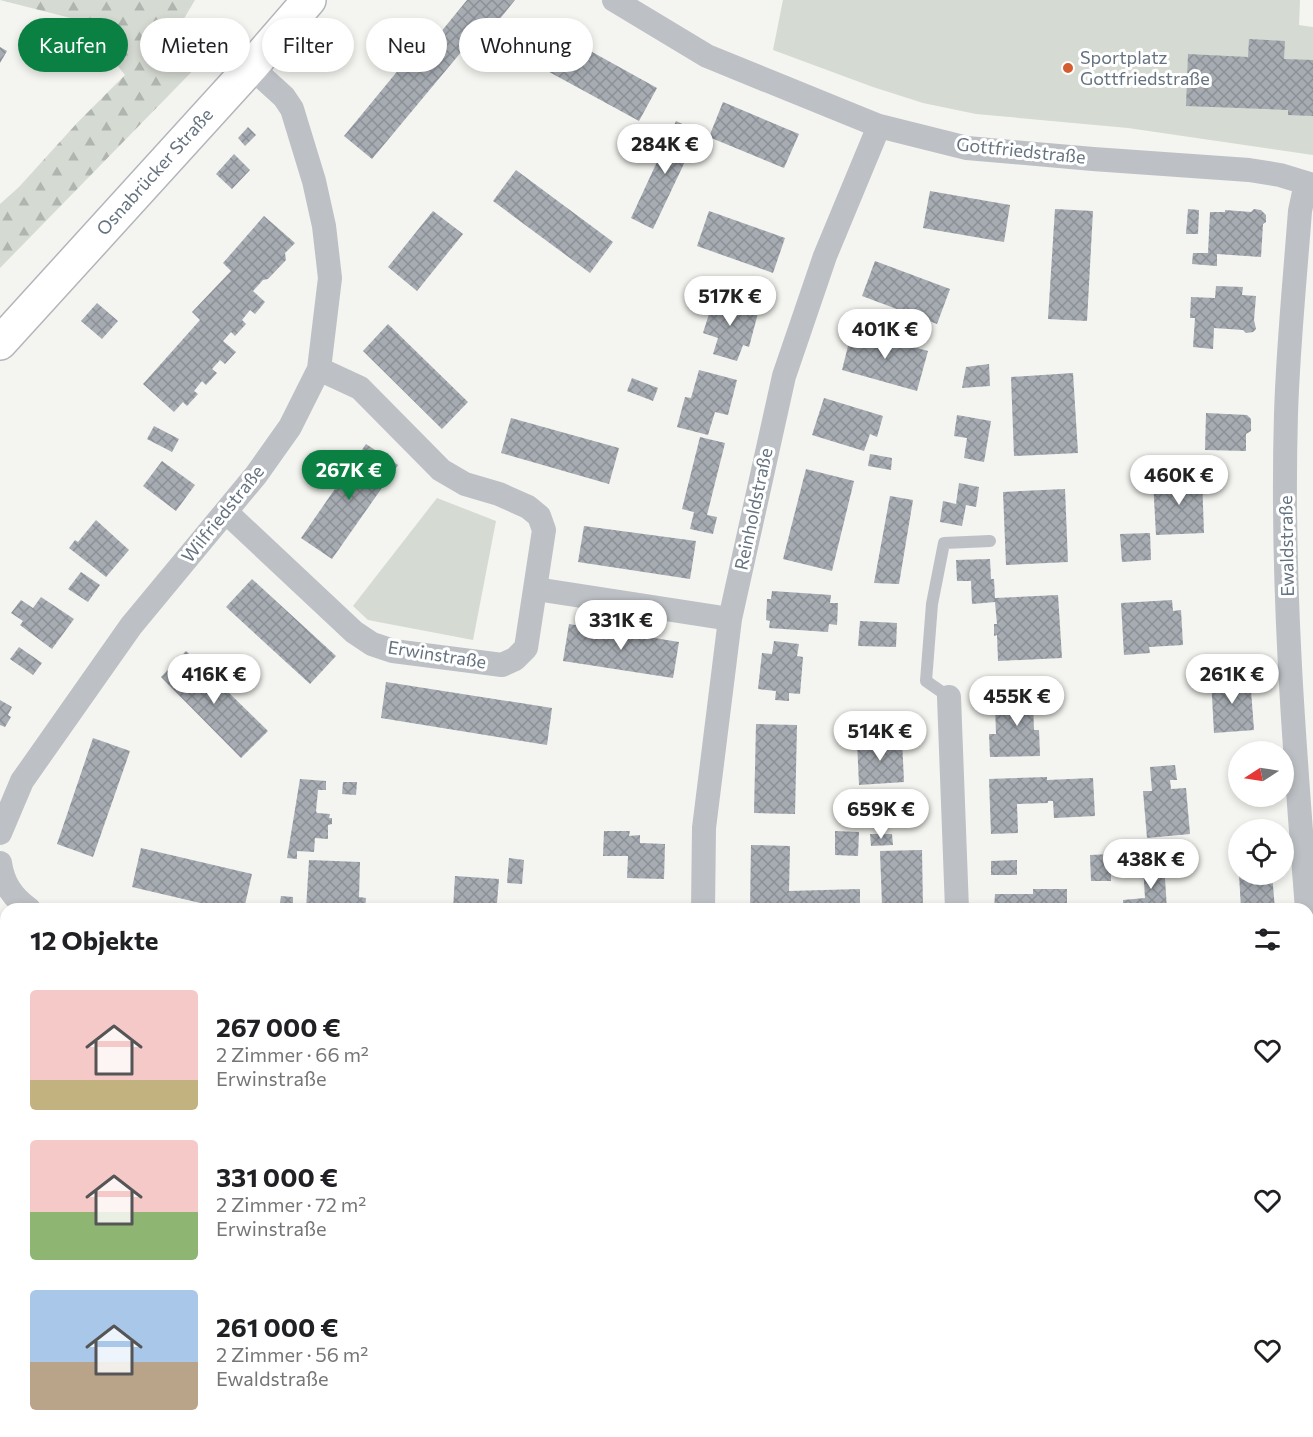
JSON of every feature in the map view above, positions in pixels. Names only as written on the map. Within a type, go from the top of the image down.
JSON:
[{"type":"main road","name":"Osnabrücker Straße","points":[[0,342],[251,67],[309,0]]},
{"type":"street","name":"Gottfriedstraße","points":[[614,0],[707,56],[879,126],[967,148],[1249,170],[1280,175],[1310,184]]},
{"type":"street","name":"Wilfriedstraße","points":[[0,833],[22,781],[131,626],[226,512],[290,427],[319,369],[330,278],[324,226],[292,109],[284,97],[251,67]]},
{"type":"street","name":"Reinholdstraße","points":[[704,903],[704,828],[730,619],[784,376],[825,256],[879,126]]},
{"type":"street","name":"Ewaldstraße","points":[[1307,903],[1289,685],[1286,414],[1300,211],[1310,184]]},
{"type":"street","name":"Erwinstraße","points":[[226,512],[354,632],[372,644],[393,651],[502,665],[515,659],[526,648],[544,530],[539,516],[528,507],[499,494],[465,484],[441,470],[360,388],[319,369]]},
{"type":"street","points":[[536,589],[730,619]]},
{"type":"street","points":[[949,697],[957,903]]},
{"type":"street","points":[[0,863],[2,874],[15,900],[20,903]]},
{"type":"lane","points":[[949,697],[927,681],[932,604],[944,543],[990,541]]},
{"type":"green space","points":[[0,0],[195,0],[184,18],[140,18],[140,72],[192,72],[0,268],[0,204],[19,187],[77,123],[125,75],[123,72],[128,72],[128,18],[71,18]]},
{"type":"green space","name":"Sportplatz Gottfriedstraße","points":[[783,0],[1300,0],[1299,25],[1313,27],[1313,155],[1128,128],[976,114],[923,103],[773,50]]},
{"type":"green space","points":[[437,498],[496,521],[473,640],[368,620],[353,606]]},
{"type":"building","points":[[467,0],[515,0],[500,18],[459,18],[459,55],[447,69],[447,24]]},
{"type":"building","points":[[1249,39],[1285,41],[1284,59],[1313,60],[1313,116],[1288,115],[1288,110],[1186,106],[1188,54],[1248,57]]},
{"type":"building","points":[[0,47],[7,51],[0,63]]},
{"type":"building","points":[[593,52],[657,88],[639,121],[549,72],[593,72]]},
{"type":"building","points":[[397,72],[444,72],[372,159],[344,136]]},
{"type":"building","points":[[723,102],[799,134],[784,168],[709,137]]},
{"type":"building","points":[[676,121],[699,132],[653,229],[631,218]]},
{"type":"building","points":[[248,127],[256,135],[245,146],[238,138]]},
{"type":"building","points":[[234,154],[250,170],[232,189],[216,174]]},
{"type":"building","points":[[516,170],[613,242],[590,273],[493,201]]},
{"type":"building","points":[[930,191],[1010,205],[1004,242],[923,228]]},
{"type":"building","points":[[1055,209],[1093,211],[1087,321],[1048,319]]},
{"type":"building","points":[[1188,209],[1199,210],[1198,234],[1186,234]]},
{"type":"building","points":[[1254,209],[1261,210],[1266,215],[1266,222],[1263,224],[1261,257],[1217,254],[1217,266],[1192,264],[1193,253],[1208,253],[1210,212],[1225,212],[1225,210],[1251,212]]},
{"type":"building","points":[[433,211],[463,234],[417,291],[388,267]]},
{"type":"building","points":[[709,211],[785,238],[773,273],[697,246]]},
{"type":"building","points":[[264,216],[295,243],[285,253],[286,260],[253,291],[265,302],[255,314],[250,310],[242,320],[246,324],[235,336],[231,332],[223,341],[236,352],[225,364],[220,360],[212,369],[217,373],[206,385],[202,381],[194,391],[198,394],[187,406],[183,402],[174,412],[143,384],[200,320],[192,312],[231,271],[223,263]]},
{"type":"building","points":[[875,261],[950,289],[937,324],[862,296]]},
{"type":"building","points":[[1216,286],[1243,287],[1242,295],[1256,296],[1254,320],[1256,329],[1246,333],[1243,330],[1214,328],[1213,349],[1193,347],[1195,318],[1190,318],[1191,297],[1215,298]]},
{"type":"building","points":[[723,296],[744,303],[742,308],[758,313],[749,347],[743,345],[737,361],[713,354],[718,338],[703,333],[714,298],[721,301]]},
{"type":"building","points":[[97,303],[118,321],[102,339],[81,321]]},
{"type":"building","points":[[388,324],[468,402],[442,429],[363,351]]},
{"type":"building","points":[[852,330],[928,351],[917,391],[842,370]]},
{"type":"building","points":[[989,364],[990,386],[962,388],[966,367]]},
{"type":"building","points":[[699,370],[737,380],[728,415],[715,412],[708,435],[677,427],[685,397],[691,398]]},
{"type":"building","points":[[1073,373],[1078,453],[1014,456],[1011,377]]},
{"type":"building","points":[[632,378],[658,388],[653,401],[627,391]]},
{"type":"building","points":[[824,398],[883,416],[877,437],[870,434],[864,451],[812,435]]},
{"type":"building","points":[[1206,413],[1247,415],[1251,419],[1251,431],[1246,434],[1246,451],[1205,450]]},
{"type":"building","points":[[957,415],[991,421],[984,462],[964,458],[967,438],[954,436]]},
{"type":"building","points":[[511,418],[619,448],[609,484],[501,453]]},
{"type":"building","points":[[154,426],[179,439],[172,452],[147,439]]},
{"type":"building","points":[[700,437],[725,443],[707,515],[717,517],[713,534],[690,529],[694,512],[682,509]]},
{"type":"building","points":[[366,444],[398,465],[332,559],[301,538]]},
{"type":"building","points":[[870,454],[892,458],[891,470],[868,466]]},
{"type":"building","points":[[162,461],[195,485],[176,511],[143,486]]},
{"type":"building","points":[[806,469],[854,481],[832,571],[783,559]]},
{"type":"building","points":[[1202,478],[1204,533],[1156,535],[1153,480]]},
{"type":"building","points":[[959,483],[979,487],[976,507],[966,505],[962,526],[940,522],[943,501],[956,504]]},
{"type":"building","points":[[1065,489],[1068,562],[1006,565],[1003,492]]},
{"type":"building","points":[[890,496],[913,500],[899,584],[874,583]]},
{"type":"building","points":[[96,520],[129,550],[106,577],[69,548],[75,540],[78,542]]},
{"type":"building","points":[[584,526],[696,541],[690,579],[578,562]]},
{"type":"building","points":[[1150,533],[1151,560],[1122,562],[1120,534]]},
{"type":"building","points":[[990,559],[995,598],[1058,595],[1062,658],[998,661],[997,635],[994,636],[994,624],[997,624],[995,602],[972,604],[971,581],[957,581],[956,560]]},
{"type":"building","points":[[81,572],[100,585],[88,602],[68,589]]},
{"type":"building","points":[[252,579],[336,656],[310,684],[226,607]]},
{"type":"building","points":[[772,591],[831,595],[830,603],[838,603],[837,625],[829,624],[828,632],[769,628],[770,621],[766,620],[767,599],[771,599]]},
{"type":"building","points":[[41,597],[74,619],[52,649],[20,625],[23,621],[11,613],[21,600],[33,608]]},
{"type":"building","points":[[1172,600],[1173,611],[1181,610],[1183,645],[1149,647],[1150,653],[1124,655],[1121,603]]},
{"type":"building","points":[[860,621],[897,623],[896,647],[858,646]]},
{"type":"building","points":[[569,624],[679,642],[673,678],[563,661]]},
{"type":"building","points":[[774,641],[799,644],[797,656],[803,657],[800,694],[789,693],[789,701],[775,700],[776,691],[758,689],[762,653],[772,654]]},
{"type":"building","points":[[19,647],[42,663],[33,675],[10,659]]},
{"type":"building","points":[[186,651],[268,731],[241,758],[161,677]]},
{"type":"building","points":[[1250,677],[1254,730],[1214,733],[1211,679]]},
{"type":"building","points":[[386,682],[552,708],[547,745],[381,718]]},
{"type":"building","points":[[1044,689],[1045,704],[1033,704],[1034,730],[1039,730],[1040,756],[990,757],[989,734],[996,734],[995,706],[1014,705],[1014,690]]},
{"type":"building","points":[[0,700],[12,707],[8,715],[11,717],[5,727],[0,725]]},
{"type":"building","points":[[756,724],[797,725],[795,814],[754,813]]},
{"type":"building","points":[[93,738],[130,751],[93,857],[57,844]]},
{"type":"building","points":[[902,739],[904,782],[859,785],[857,741]]},
{"type":"building","points":[[1175,765],[1177,780],[1170,780],[1171,789],[1186,788],[1190,834],[1147,838],[1143,791],[1152,791],[1150,767]]},
{"type":"building","points":[[1047,777],[1047,780],[1093,778],[1095,816],[1054,818],[1053,801],[1017,804],[1018,833],[991,834],[989,779]]},
{"type":"building","points":[[300,779],[326,781],[326,790],[318,790],[316,811],[330,814],[332,824],[328,825],[328,839],[315,838],[314,852],[297,851],[297,859],[287,858]]},
{"type":"building","points":[[343,782],[357,782],[356,795],[342,794]]},
{"type":"building","points":[[604,831],[630,831],[629,836],[640,835],[640,843],[665,844],[664,879],[627,878],[628,856],[603,856]]},
{"type":"building","points":[[835,831],[859,832],[858,856],[835,855]]},
{"type":"building","points":[[870,834],[892,834],[893,845],[871,846]]},
{"type":"building","points":[[751,845],[790,846],[789,891],[860,889],[860,903],[750,903]]},
{"type":"building","points":[[141,848],[252,874],[245,903],[200,903],[132,887]]},
{"type":"building","points":[[922,850],[923,903],[882,903],[880,851]]},
{"type":"building","points":[[1111,854],[1111,881],[1091,881],[1090,855]]},
{"type":"building","points":[[509,858],[524,860],[522,884],[507,883]]},
{"type":"building","points":[[309,860],[360,862],[359,897],[366,898],[366,903],[306,903]]},
{"type":"building","points":[[1017,860],[1017,875],[991,875],[991,861]]},
{"type":"building","points":[[1164,864],[1167,903],[1123,903],[1123,900],[1145,898],[1143,865]]},
{"type":"building","points":[[455,876],[499,879],[497,903],[453,903]]},
{"type":"building","points":[[1240,885],[1273,885],[1274,903],[1241,903]]},
{"type":"building","points":[[1033,889],[1067,889],[1067,903],[994,903],[995,894],[1033,894]]},
{"type":"building","points":[[281,896],[293,897],[293,903],[280,903]]},
{"type":"place","name":"Sportplatz Gottfriedstraße","points":[[1068,68]]}]
